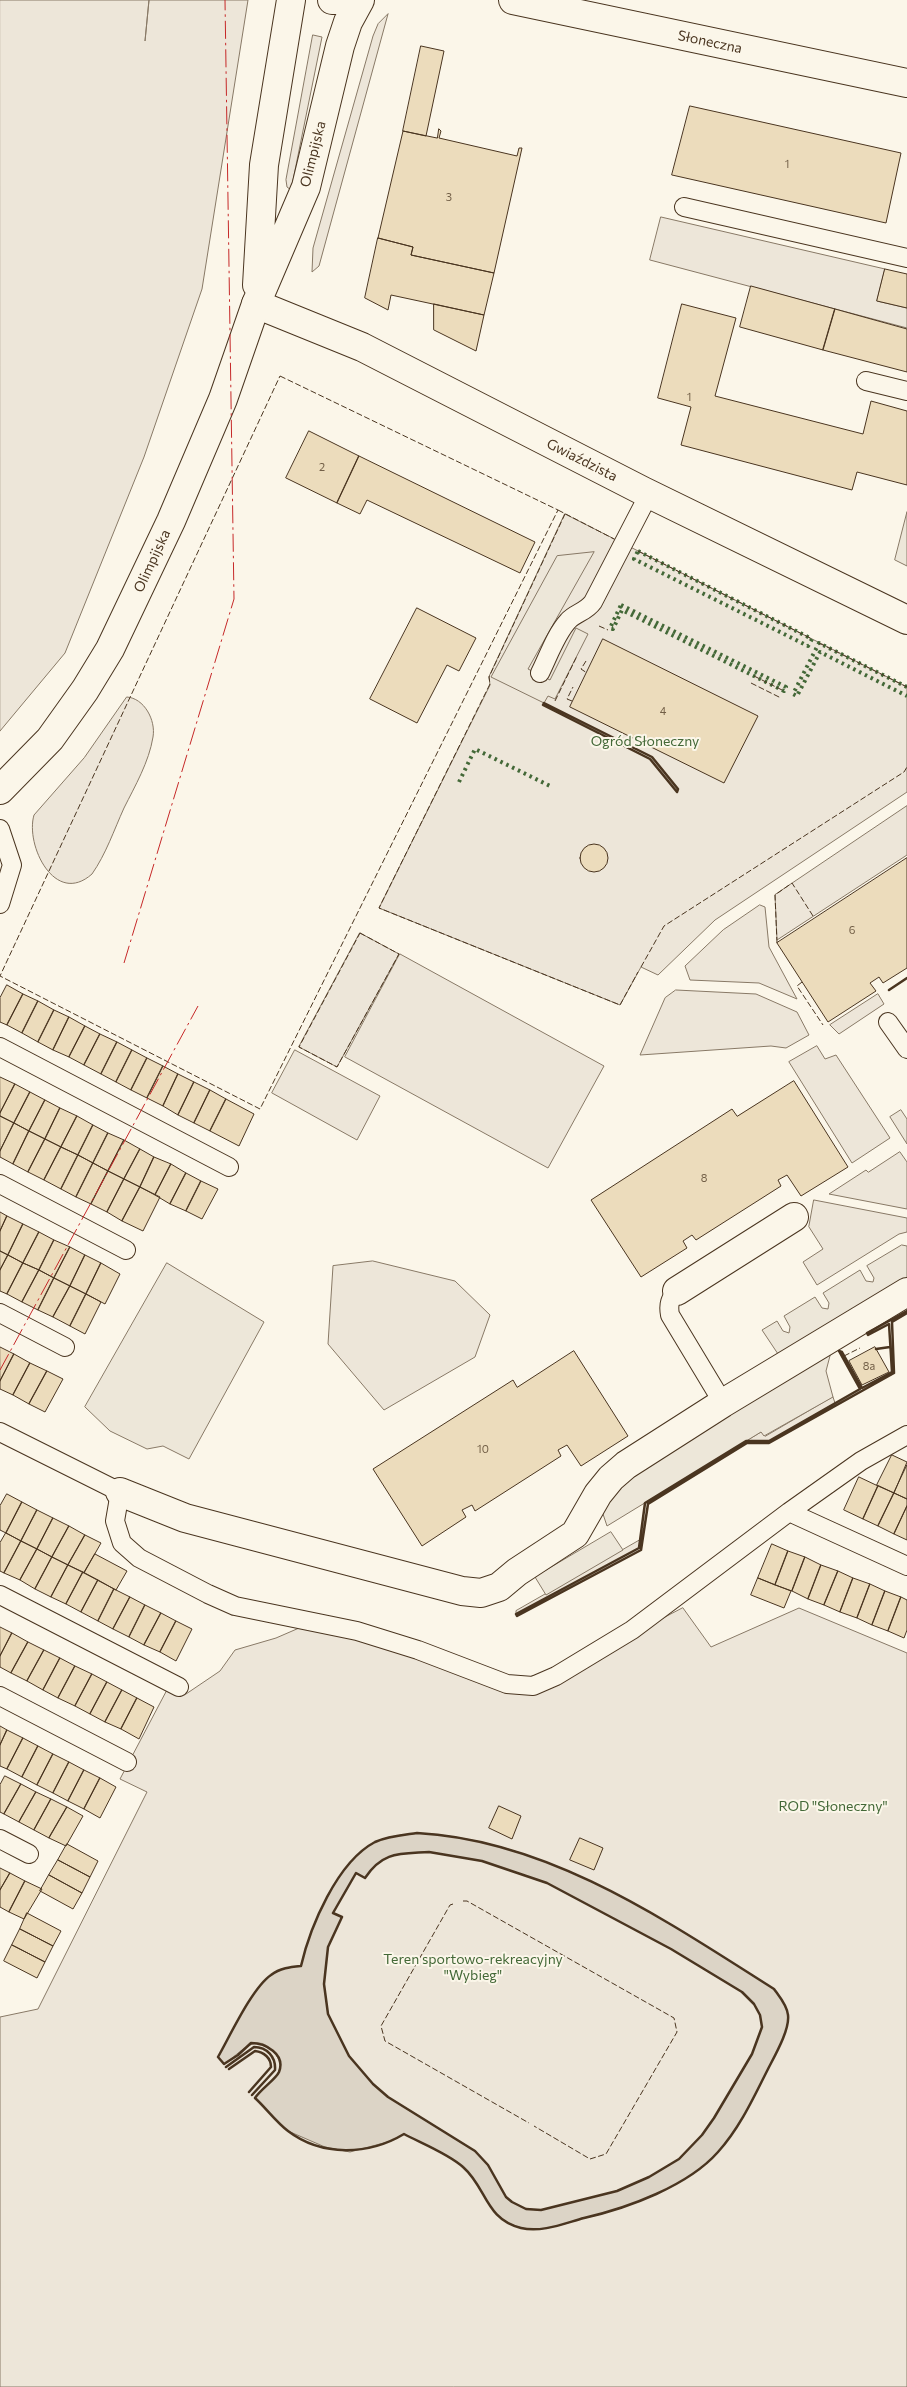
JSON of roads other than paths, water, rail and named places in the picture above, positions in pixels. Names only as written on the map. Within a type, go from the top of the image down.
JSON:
[{"type":"street","name":"Olimpijska","points":[[256,304],[264,165],[292,0]]},
{"type":"street","points":[[332,0],[350,0]]},
{"type":"street","name":"Olimpijska","points":[[0,790],[50,739],[85,690],[110,649],[163,537],[223,400],[256,304],[306,187],[340,46],[348,22],[360,0]]},
{"type":"street","name":"Słoneczna","points":[[513,0],[907,84]]},
{"type":"street","name":"Gwiaździsta","points":[[256,304],[362,347],[649,494],[907,620]]},
{"type":"street","points":[[677,1291],[794,1216]]},
{"type":"street","points":[[120,1492],[185,1518],[462,1592],[482,1593],[499,1587],[517,1572],[575,1534],[583,1523],[588,1508],[611,1478],[626,1465],[723,1403],[907,1292]]},
{"type":"lane","points":[[684,207],[907,258]]},
{"type":"lane","points":[[866,380],[907,391]]},
{"type":"lane","points":[[540,673],[565,625],[593,602],[649,494]]},
{"type":"lane","points":[[0,829],[12,866],[0,904]]},
{"type":"lane","points":[[888,1022],[907,1049]]},
{"type":"lane","points":[[0,1047],[228,1167]]},
{"type":"lane","points":[[0,1184],[126,1250]]},
{"type":"lane","points":[[677,1291],[671,1298],[669,1306],[670,1315],[723,1403]]},
{"type":"lane","points":[[0,1314],[65,1348]]},
{"type":"lane","points":[[0,1432],[120,1492],[115,1521],[122,1543],[139,1558],[208,1594],[234,1606],[357,1631],[418,1650],[507,1684],[533,1686],[556,1676],[632,1630],[789,1512],[861,1461],[906,1437]]},
{"type":"lane","points":[[789,1512],[907,1566]]},
{"type":"lane","points":[[0,1596],[179,1687]]},
{"type":"lane","points":[[0,1696],[127,1762]]},
{"type":"lane","points":[[0,1839],[30,1854]]},
{"type":"park label","name":"Ogród Słoneczny","points":[[645,741]]},
{"type":"park label","name":"ROD \"Słoneczny\"","points":[[833,1806]]},
{"type":"park label","name":"Teren sportowo-rekreacyjny \"Wybieg\"","points":[[473,1968]]}]
